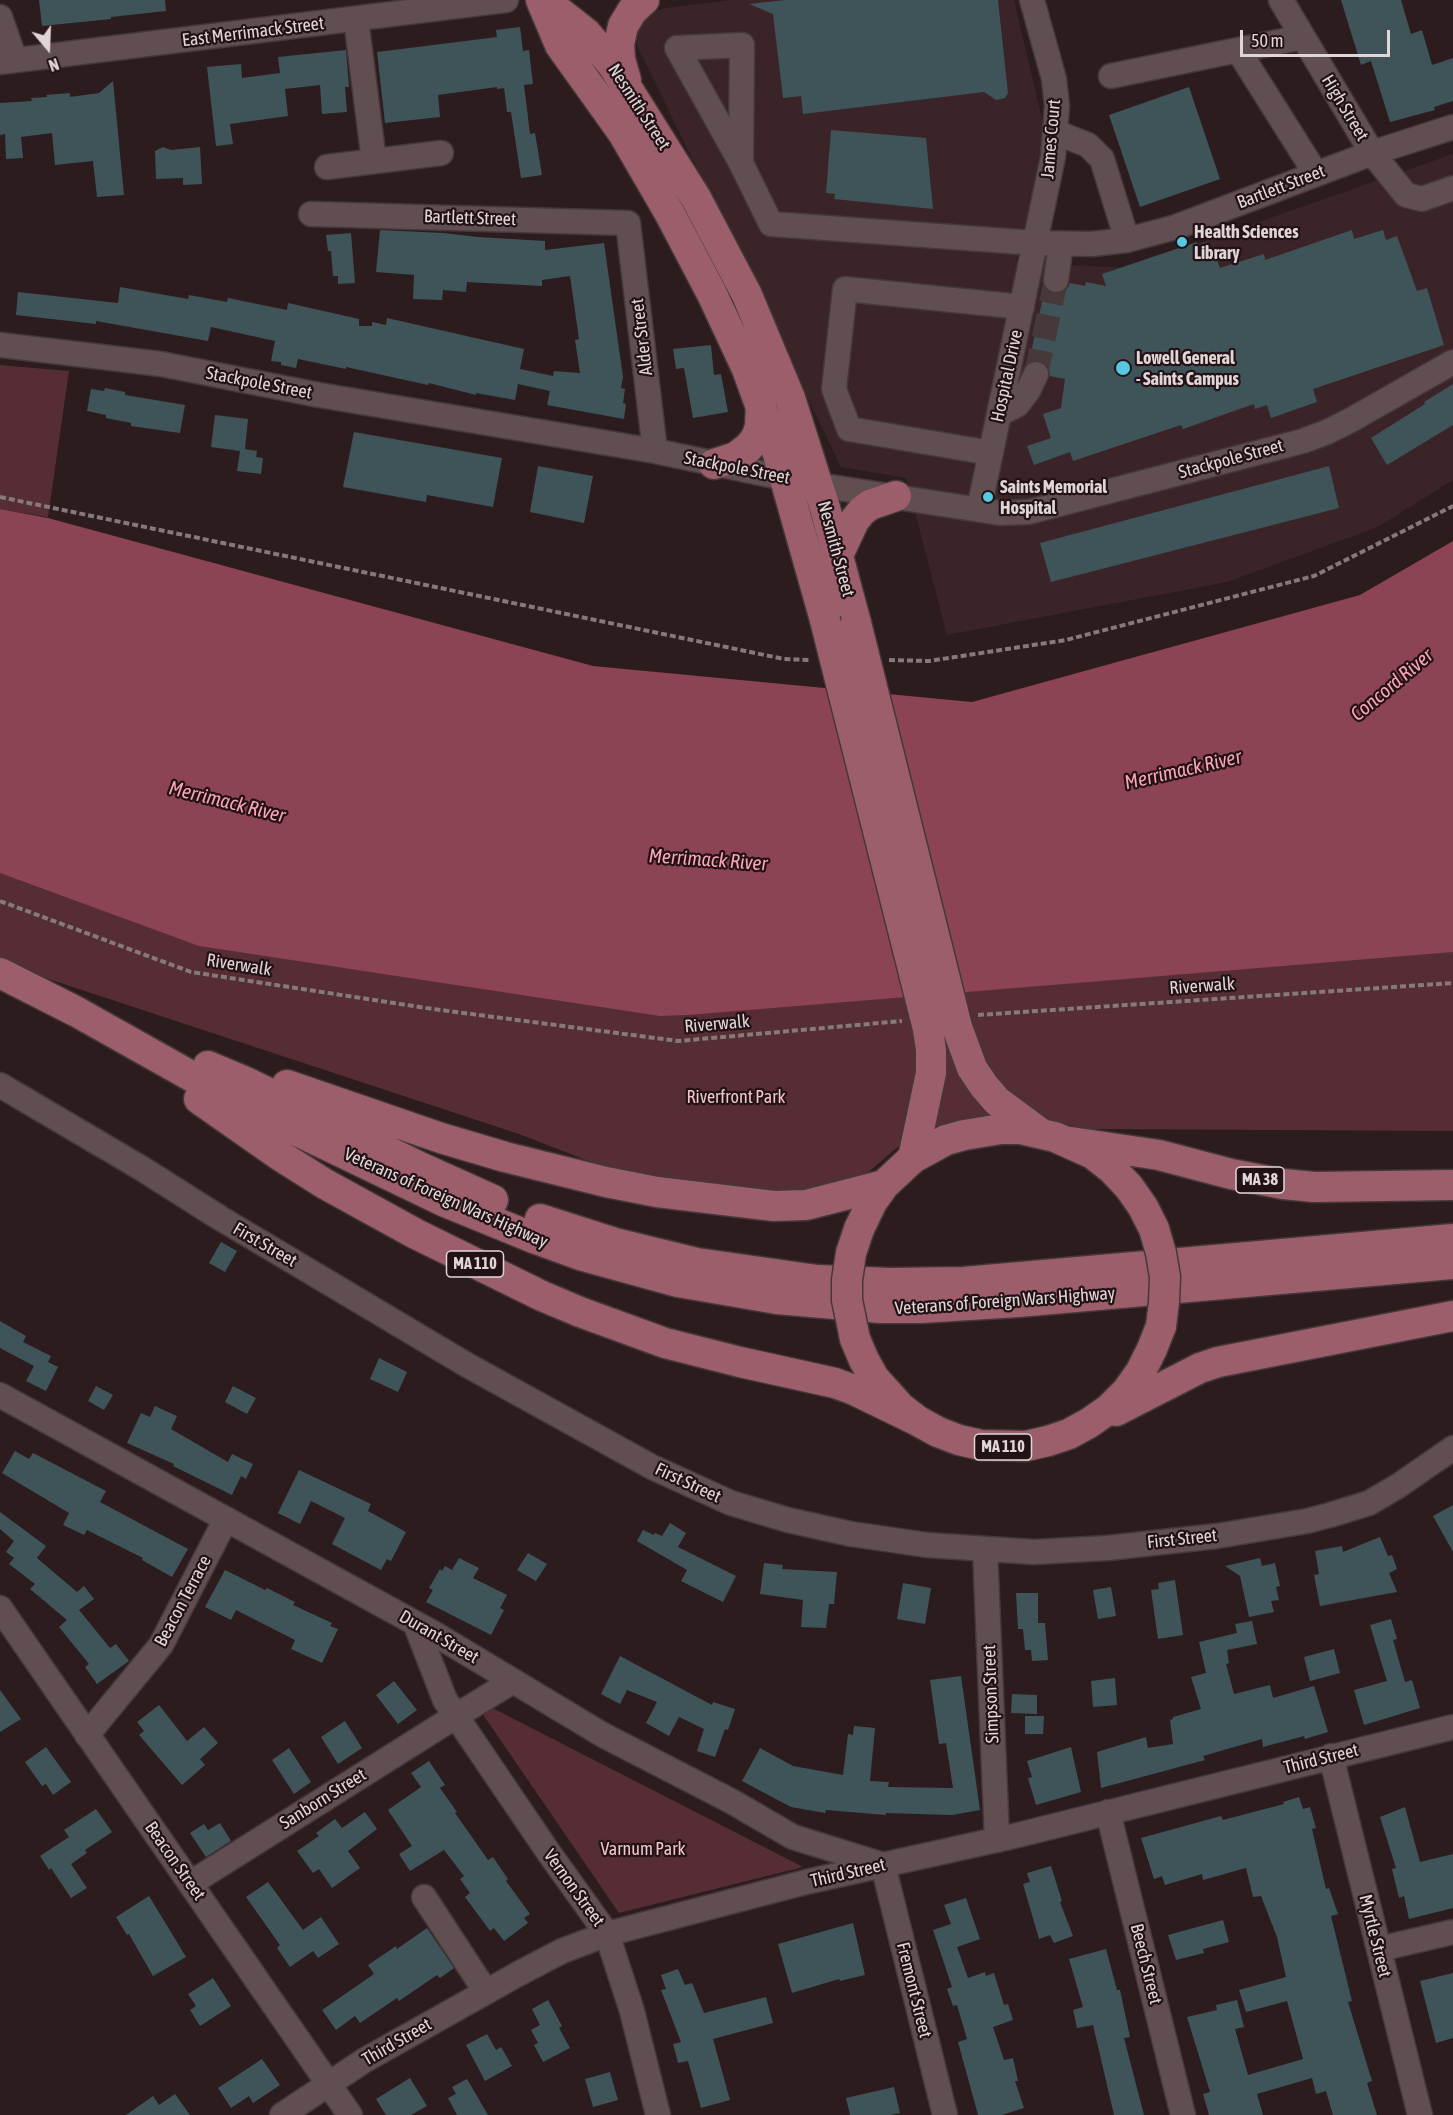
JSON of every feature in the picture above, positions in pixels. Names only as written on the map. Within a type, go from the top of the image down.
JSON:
[{"type":"main road","name":"Nesmith Street","points":[[543,0],[586,33],[612,64],[696,198],[747,295],[790,398],[818,485],[967,1021],[972,1068],[996,1101],[1039,1132]]},
{"type":"main road","name":"Nesmith Street","points":[[543,0],[560,45],[623,133],[670,214],[712,294],[747,369],[778,454],[825,620],[917,1024],[931,1050],[931,1073],[927,1099],[913,1158]]},
{"type":"main road","points":[[628,88],[620,59],[619,44],[623,26],[632,11],[644,0]]},
{"type":"main road","points":[[714,464],[736,457],[749,447],[760,427],[761,404]]},
{"type":"main road","points":[[838,555],[854,521],[862,511],[870,505],[896,496]]},
{"type":"main road","name":"Veterans of Foreign Wars Highway","points":[[0,974],[77,1012],[239,1103],[443,1201],[580,1255],[648,1275],[716,1289],[829,1305],[921,1308],[1007,1303],[1453,1264]]},
{"type":"main road","name":"Veterans of Foreign Wars Highway","points":[[77,1012],[246,1082],[466,1189],[544,1220],[651,1253],[743,1270],[836,1281],[964,1282],[1453,1239]]},
{"type":"main road","name":"MA 110","points":[[77,1012],[441,1138],[505,1158],[606,1182],[699,1198],[774,1206],[806,1205],[884,1185],[913,1158]]},
{"type":"main road","name":"MA 110","points":[[77,1012],[279,1155],[370,1210],[468,1261],[542,1296],[619,1327],[665,1343],[835,1383],[854,1390],[938,1432],[981,1445],[1026,1446],[1069,1434],[1089,1423],[1109,1409],[1127,1391],[1141,1371],[1161,1326],[1165,1277],[1154,1229],[1143,1207],[1129,1187],[1093,1154],[1071,1142],[1039,1132]]},
{"type":"main road","points":[[913,1158],[946,1140],[974,1133],[1001,1129],[1039,1132]]},
{"type":"main road","name":"MA 38","points":[[1071,1142],[1159,1155],[1231,1174],[1284,1184],[1314,1186],[1453,1185]]},
{"type":"main road","points":[[884,1185],[872,1202],[859,1229],[849,1262],[847,1300],[855,1339],[874,1378],[887,1394],[918,1421]]},
{"type":"main road","points":[[1089,1423],[1200,1368],[1218,1362],[1453,1316]]},
{"type":"street","name":"East Merrimack Street","points":[[8,61],[506,0]]},
{"type":"street","name":"James Court","points":[[1032,0],[1054,79],[1057,106],[1053,157],[1035,243]]},
{"type":"street","name":"High Street","points":[[1281,0],[1372,153],[1406,195],[1422,199],[1453,188]]},
{"type":"street","points":[[0,17],[8,61]]},
{"type":"street","points":[[356,19],[374,161]]},
{"type":"street","points":[[1111,76],[1303,37]]},
{"type":"street","points":[[742,45],[741,163],[688,67],[677,48],[742,45]]},
{"type":"street","points":[[1238,50],[1316,174]]},
{"type":"street","name":"Bartlett Street","points":[[741,163],[771,224],[1035,243],[1092,244],[1127,240],[1176,227],[1372,153],[1453,127]]},
{"type":"street","points":[[1055,132],[1088,145],[1102,159],[1127,240]]},
{"type":"street","points":[[327,167],[441,153]]},
{"type":"street","name":"Bartlett Street","points":[[311,214],[628,223]]},
{"type":"street","name":"Alder Street","points":[[628,223],[655,451]]},
{"type":"street","name":"Hospital Drive","points":[[979,509],[1035,243]]},
{"type":"street","points":[[1056,280],[1061,244]]},
{"type":"street","points":[[991,453],[849,429],[834,388],[845,289],[1022,307]]},
{"type":"street","name":"Stackpole Street","points":[[0,345],[160,364],[319,395],[655,451],[818,485],[1000,513],[1029,512],[1303,441],[1351,420],[1453,362]]},
{"type":"street","points":[[999,414],[1017,405],[1028,391],[1036,374]]},
{"type":"street","name":"First Street","points":[[0,1085],[467,1365],[652,1467],[731,1503],[819,1527],[891,1541],[1034,1552],[1108,1548],[1217,1536],[1307,1521],[1368,1503],[1398,1486],[1453,1448]]},
{"type":"street","name":"Durant Street","points":[[0,1395],[415,1623],[603,1735],[731,1801],[793,1837],[883,1865]]},
{"type":"street","name":"Beacon Terrace","points":[[87,1735],[161,1645],[226,1519]]},
{"type":"street","name":"Simpson Street","points":[[985,1549],[997,1840]]},
{"type":"street","name":"Beacon Street","points":[[0,1608],[350,2115]]},
{"type":"street","name":"Vernon Street","points":[[415,1623],[445,1700],[607,1934],[632,2011],[658,2115]]},
{"type":"street","points":[[456,1716],[513,1681]]},
{"type":"street","name":"Sanborn Street","points":[[190,1883],[456,1716]]},
{"type":"street","name":"Third Street","points":[[282,2115],[365,2060],[486,1992],[562,1951],[607,1934],[806,1882],[997,1840],[1453,1726]]},
{"type":"street","name":"Myrtle Street","points":[[1330,1756],[1420,2115]]},
{"type":"street","name":"Beech Street","points":[[1108,1812],[1183,2115]]},
{"type":"street","name":"Fremont Street","points":[[883,1865],[945,2115]]},
{"type":"street","points":[[424,1897],[486,1992]]},
{"type":"street","points":[[1378,1949],[1453,1932]]},
{"type":"path","points":[[0,497],[784,659],[818,660]]},
{"type":"path","points":[[885,660],[929,661],[1066,640],[1314,576],[1453,506]]},
{"type":"path","name":"Riverwalk","points":[[0,901],[191,972],[433,1009],[678,1041],[917,1024]]},
{"type":"path","name":"Riverwalk","points":[[967,1021],[1453,983]]},
{"type":"shaded area","name":"Lowell General - Saints Campus","points":[[732,0],[1014,0],[1047,140],[1016,262],[1127,268],[1453,154],[1453,480],[1378,527],[1227,582],[947,635],[906,478],[841,467],[637,45],[638,30],[645,16],[665,8]]},
{"type":"green space","points":[[0,365],[69,371],[48,517],[0,509]]},
{"type":"green space","name":"Riverfront Park","points":[[0,856],[1453,915],[1453,1131],[920,1128],[865,1175],[778,1206],[697,1203],[519,1134],[0,963]]},
{"type":"green space","name":"Varnum Park","points":[[471,1697],[803,1867],[619,1913]]},
{"type":"water","points":[[0,509],[48,518],[593,666],[972,702],[1360,595],[1453,541],[1453,952],[660,1016],[199,946],[0,873]]},
{"type":"building","points":[[39,0],[165,0],[166,11],[42,26]]},
{"type":"building","points":[[785,0],[998,0],[1008,93],[1005,98],[996,100],[984,92],[803,114],[801,96],[783,98],[773,14],[749,4]]},
{"type":"building","points":[[1341,0],[1401,0],[1411,34],[1422,30],[1432,65],[1453,58],[1453,101],[1434,107],[1435,110],[1390,122],[1371,61],[1361,65]]},
{"type":"building","points":[[520,27],[523,51],[529,50],[533,84],[524,85],[530,134],[535,133],[542,175],[521,178],[511,112],[507,112],[504,88],[438,95],[440,117],[385,123],[377,52],[497,37],[496,30]]},
{"type":"building","points":[[346,50],[349,87],[345,87],[347,112],[322,114],[320,85],[285,89],[288,116],[230,124],[233,144],[216,146],[207,67],[241,64],[242,78],[280,73],[278,57]]},
{"type":"building","points":[[113,81],[124,195],[97,197],[93,161],[55,165],[52,133],[21,137],[23,158],[6,159],[5,134],[0,135],[0,103],[32,101],[31,98],[47,97],[46,95],[70,93],[70,97],[99,93]]},
{"type":"building","points":[[1189,87],[1220,179],[1140,207],[1109,115]]},
{"type":"building","points":[[831,130],[926,138],[933,209],[834,199],[835,194],[826,193]]},
{"type":"building","points":[[163,147],[171,150],[200,147],[202,184],[183,185],[183,178],[156,179],[155,151]]},
{"type":"building","points":[[380,230],[545,241],[545,250],[604,243],[623,377],[621,388],[625,389],[624,419],[547,405],[550,391],[518,384],[515,400],[476,393],[476,395],[429,383],[428,385],[298,359],[296,368],[281,365],[281,362],[271,361],[275,341],[211,327],[208,341],[96,321],[96,324],[16,315],[18,292],[118,303],[120,287],[188,299],[189,295],[227,302],[228,298],[287,310],[288,303],[359,319],[359,326],[372,326],[372,322],[386,325],[387,318],[524,349],[520,369],[553,376],[554,371],[580,373],[575,340],[579,339],[570,276],[542,280],[542,286],[467,282],[466,292],[443,290],[442,300],[413,299],[414,275],[376,272]]},
{"type":"building","points":[[1352,230],[1354,239],[1383,230],[1386,240],[1397,236],[1417,291],[1427,288],[1444,345],[1313,389],[1317,402],[1271,418],[1267,405],[1255,409],[1254,404],[1183,429],[1181,425],[1073,461],[1070,452],[1034,465],[1027,446],[1051,438],[1043,414],[1061,408],[1065,379],[1050,376],[1048,366],[1043,361],[1029,362],[1045,288],[1055,294],[1062,293],[1070,283],[1085,286],[1086,282],[1106,286],[1102,274],[1197,242],[1198,245],[1207,242],[1212,259],[1216,257],[1220,268],[1264,254],[1265,260]]},
{"type":"building","points":[[351,233],[355,283],[338,284],[338,276],[333,276],[331,251],[328,251],[326,235]]},
{"type":"building","points":[[711,345],[714,375],[721,374],[728,412],[693,418],[684,368],[676,369],[673,349]]},
{"type":"building","points":[[1453,384],[1453,425],[1387,465],[1371,438]]},
{"type":"building","points":[[105,388],[125,392],[125,395],[185,405],[180,433],[131,426],[131,423],[87,411],[91,389],[104,391]]},
{"type":"building","points":[[215,415],[248,419],[245,449],[257,451],[256,457],[263,458],[261,474],[237,471],[240,451],[211,447]]},
{"type":"building","points":[[354,432],[502,458],[493,507],[427,495],[426,502],[343,487]]},
{"type":"building","points":[[538,466],[593,476],[584,523],[530,512]]},
{"type":"building","points":[[1329,466],[1339,508],[1051,582],[1040,543]]},
{"type":"building","points":[[221,1242],[237,1251],[225,1272],[209,1263]]},
{"type":"building","points":[[0,1321],[26,1336],[23,1342],[51,1356],[48,1362],[58,1367],[46,1391],[26,1381],[34,1366],[0,1348]]},
{"type":"building","points":[[379,1358],[407,1372],[398,1392],[370,1379]]},
{"type":"building","points":[[96,1386],[113,1395],[104,1410],[88,1401]]},
{"type":"building","points":[[233,1386],[256,1398],[247,1414],[225,1402]]},
{"type":"building","points":[[155,1406],[177,1416],[171,1429],[228,1462],[232,1454],[253,1464],[246,1479],[241,1476],[232,1495],[173,1466],[174,1464],[127,1443],[141,1413],[150,1417]]},
{"type":"building","points":[[15,1451],[29,1459],[33,1453],[106,1491],[100,1502],[188,1549],[172,1577],[142,1560],[143,1558],[87,1530],[84,1535],[63,1525],[69,1513],[2,1473]]},
{"type":"building","points":[[299,1470],[371,1504],[368,1511],[406,1532],[391,1561],[387,1559],[381,1570],[332,1544],[345,1518],[311,1501],[300,1524],[278,1513]]},
{"type":"building","points":[[1453,1505],[1453,1552],[1433,1516]]},
{"type":"building","points":[[0,1512],[46,1546],[37,1558],[77,1592],[84,1586],[94,1599],[79,1610],[110,1648],[116,1644],[129,1661],[97,1684],[85,1667],[89,1664],[59,1627],[67,1620],[30,1589],[35,1584],[9,1564],[14,1558],[6,1552],[14,1541],[0,1529]]},
{"type":"building","points":[[670,1523],[686,1533],[678,1547],[736,1576],[723,1602],[681,1581],[687,1570],[637,1541],[643,1530],[662,1536]]},
{"type":"building","points":[[1380,1537],[1388,1556],[1392,1555],[1397,1569],[1389,1573],[1397,1592],[1320,1606],[1314,1575],[1319,1574],[1315,1551],[1342,1546],[1343,1552]]},
{"type":"building","points":[[528,1553],[547,1564],[536,1581],[517,1570]]},
{"type":"building","points":[[459,1558],[479,1568],[473,1578],[507,1595],[500,1608],[504,1610],[491,1635],[426,1602],[433,1590],[429,1588],[440,1569],[442,1571],[445,1566],[452,1570]]},
{"type":"building","points":[[1260,1558],[1262,1566],[1275,1563],[1280,1586],[1276,1587],[1279,1600],[1271,1601],[1274,1612],[1249,1617],[1240,1576],[1225,1566]]},
{"type":"building","points":[[764,1563],[783,1565],[782,1569],[837,1572],[834,1604],[829,1604],[826,1628],[801,1627],[803,1600],[760,1594]]},
{"type":"building","points":[[225,1570],[265,1590],[267,1588],[295,1602],[293,1605],[332,1623],[330,1626],[338,1629],[322,1663],[291,1649],[295,1640],[236,1610],[231,1620],[205,1607]]},
{"type":"building","points":[[1175,1580],[1183,1635],[1158,1639],[1151,1590],[1159,1589],[1158,1583]]},
{"type":"building","points":[[903,1583],[931,1588],[925,1624],[897,1619]]},
{"type":"building","points":[[1111,1587],[1116,1616],[1098,1619],[1093,1590]]},
{"type":"building","points":[[1016,1593],[1038,1593],[1038,1623],[1045,1623],[1048,1660],[1032,1661],[1031,1650],[1025,1650],[1023,1629],[1018,1629]]},
{"type":"building","points":[[1391,1619],[1397,1639],[1393,1640],[1405,1682],[1412,1680],[1420,1708],[1364,1725],[1354,1690],[1387,1681],[1370,1625]]},
{"type":"building","points":[[1252,1621],[1257,1644],[1227,1650],[1229,1663],[1226,1664],[1234,1694],[1270,1685],[1273,1698],[1314,1686],[1328,1732],[1263,1747],[1262,1739],[1203,1756],[1205,1760],[1101,1788],[1097,1752],[1146,1737],[1148,1748],[1173,1744],[1170,1720],[1173,1717],[1201,1709],[1191,1677],[1206,1673],[1199,1642],[1237,1633],[1235,1624]]},
{"type":"building","points":[[1334,1649],[1340,1673],[1310,1681],[1304,1657]]},
{"type":"building","points":[[620,1656],[712,1705],[713,1702],[735,1709],[715,1757],[697,1751],[704,1729],[679,1717],[669,1736],[646,1723],[657,1702],[627,1690],[620,1704],[601,1694]]},
{"type":"building","points":[[961,1676],[980,1810],[952,1815],[886,1813],[886,1815],[826,1810],[825,1813],[791,1807],[742,1781],[760,1748],[793,1766],[843,1775],[848,1734],[853,1735],[854,1726],[875,1728],[870,1781],[889,1782],[888,1787],[953,1788],[946,1743],[939,1744],[930,1680]]},
{"type":"building","points":[[1115,1678],[1117,1705],[1093,1707],[1091,1681]]},
{"type":"building","points":[[394,1681],[417,1710],[398,1724],[376,1695]]},
{"type":"building","points":[[0,1690],[21,1719],[0,1732]]},
{"type":"building","points":[[1012,1694],[1037,1695],[1037,1714],[1011,1713]]},
{"type":"building","points":[[159,1705],[187,1741],[204,1727],[218,1743],[200,1759],[205,1765],[182,1785],[139,1735],[144,1731],[137,1722]]},
{"type":"building","points":[[1025,1716],[1044,1716],[1043,1734],[1025,1734]]},
{"type":"building","points":[[345,1721],[362,1748],[338,1764],[321,1737]]},
{"type":"building","points":[[46,1747],[71,1782],[53,1795],[46,1784],[42,1786],[25,1762]]},
{"type":"building","points":[[1071,1747],[1081,1792],[1036,1805],[1028,1778],[1032,1777],[1027,1761]]},
{"type":"building","points":[[289,1748],[311,1782],[294,1794],[272,1760]]},
{"type":"building","points":[[429,1761],[445,1785],[440,1788],[457,1812],[455,1813],[488,1860],[493,1857],[508,1879],[506,1881],[530,1914],[524,1918],[528,1923],[504,1941],[494,1928],[490,1931],[465,1897],[470,1893],[460,1879],[464,1876],[444,1850],[410,1871],[399,1854],[412,1846],[388,1810],[421,1787],[411,1773]]},
{"type":"building","points":[[1299,1797],[1303,1809],[1310,1807],[1316,1828],[1312,1829],[1326,1889],[1329,1888],[1338,1914],[1331,1916],[1352,2001],[1348,2002],[1372,2081],[1367,2083],[1377,2115],[1333,2115],[1326,2091],[1316,2094],[1312,2078],[1257,2094],[1263,2115],[1209,2115],[1203,2094],[1210,2092],[1187,2017],[1217,2010],[1216,2005],[1237,2000],[1244,2027],[1235,2029],[1248,2075],[1303,2059],[1287,2001],[1246,2012],[1239,1990],[1286,1977],[1277,1937],[1261,1896],[1253,1897],[1246,1868],[1203,1880],[1202,1874],[1165,1885],[1162,1876],[1154,1879],[1141,1838],[1221,1816],[1223,1820],[1284,1804],[1283,1802]]},
{"type":"building","points":[[1405,1807],[1420,1862],[1453,1854],[1453,1908],[1409,1919],[1404,1896],[1399,1898],[1392,1869],[1396,1868],[1380,1817]]},
{"type":"building","points":[[96,1809],[112,1832],[85,1850],[87,1853],[71,1864],[87,1888],[71,1898],[40,1856],[69,1837],[64,1830]]},
{"type":"building","points":[[365,1812],[377,1829],[348,1851],[360,1868],[332,1888],[319,1869],[313,1873],[297,1851],[319,1836],[316,1833],[335,1819],[342,1828]]},
{"type":"building","points":[[220,1823],[231,1841],[206,1857],[190,1833],[204,1824],[208,1830]]},
{"type":"building","points":[[1051,1866],[1062,1901],[1060,1902],[1073,1936],[1054,1943],[1050,1935],[1039,1939],[1023,1884],[1030,1882],[1027,1873]]},
{"type":"building","points":[[268,1882],[303,1930],[321,1917],[339,1944],[318,1958],[313,1951],[290,1967],[277,1948],[280,1945],[246,1897]]},
{"type":"building","points":[[149,1896],[186,1957],[153,1976],[129,1934],[127,1935],[116,1917]]},
{"type":"building","points":[[966,1898],[980,1939],[957,1947],[968,1978],[985,1972],[986,1976],[994,1973],[1004,2005],[1008,2004],[1013,2020],[993,2027],[1004,2060],[1013,2058],[1018,2081],[1015,2081],[1024,2108],[1002,2115],[978,2115],[958,2042],[967,2039],[957,2005],[953,2006],[947,1989],[952,1987],[933,1930],[951,1924],[944,1905]]},
{"type":"building","points":[[1223,1920],[1229,1942],[1203,1949],[1204,1953],[1176,1960],[1168,1935]]},
{"type":"building","points":[[853,1923],[865,1975],[840,1981],[839,1979],[792,1993],[778,1944]]},
{"type":"building","points":[[427,1928],[454,1968],[440,1978],[437,1975],[399,2001],[397,1998],[360,2023],[355,2016],[336,2030],[322,2010],[374,1974],[368,1965],[396,1946],[397,1949]]},
{"type":"building","points":[[1106,1949],[1117,1990],[1120,1990],[1130,2037],[1124,2038],[1144,2115],[1114,2115],[1093,2025],[1077,2028],[1073,2010],[1083,2007],[1069,1959]]},
{"type":"building","points":[[678,1969],[685,1985],[692,1983],[704,2013],[766,1997],[773,2023],[713,2039],[730,2100],[701,2108],[688,2061],[678,2063],[673,2044],[681,2042],[661,1990],[666,1989],[661,1975]]},
{"type":"building","points":[[1453,1973],[1453,2038],[1436,2043],[1420,1981]]},
{"type":"building","points":[[213,1978],[231,2006],[200,2026],[190,2010],[196,2006],[188,1994]]},
{"type":"building","points":[[548,2000],[562,2026],[559,2028],[570,2048],[543,2062],[534,2045],[538,2043],[531,2030],[540,2025],[532,2009]]},
{"type":"building","points":[[487,2034],[496,2050],[501,2047],[512,2066],[485,2081],[466,2045]]},
{"type":"building","points":[[262,2059],[280,2085],[253,2103],[249,2096],[231,2108],[218,2088]]},
{"type":"building","points":[[610,2072],[618,2100],[593,2107],[585,2079]]},
{"type":"building","points":[[410,2078],[427,2106],[411,2115],[386,2115],[376,2099]]},
{"type":"building","points":[[467,2079],[488,2115],[457,2115],[448,2098],[456,2094],[452,2087]]},
{"type":"building","points":[[894,2087],[900,2113],[850,2115],[846,2098]]},
{"type":"building","points":[[175,2094],[190,2115],[126,2115],[153,2096],[159,2105]]},
{"type":"tunnel","points":[[1036,374],[1056,280]]},
{"type":"place","name":"Health Sciences Library","points":[[1182,242]]},
{"type":"place","name":"Lowell General - Saints Campus","points":[[1123,368]]},
{"type":"place","name":"Saints Memorial Hospital","points":[[988,497]]},
{"type":"water label","name":"Concord River","points":[[1392,685]]},
{"type":"water label","name":"Merrimack River","points":[[1183,770]]},
{"type":"water label","name":"Merrimack River","points":[[227,802]]},
{"type":"water label","name":"Merrimack River","points":[[708,860]]}]
